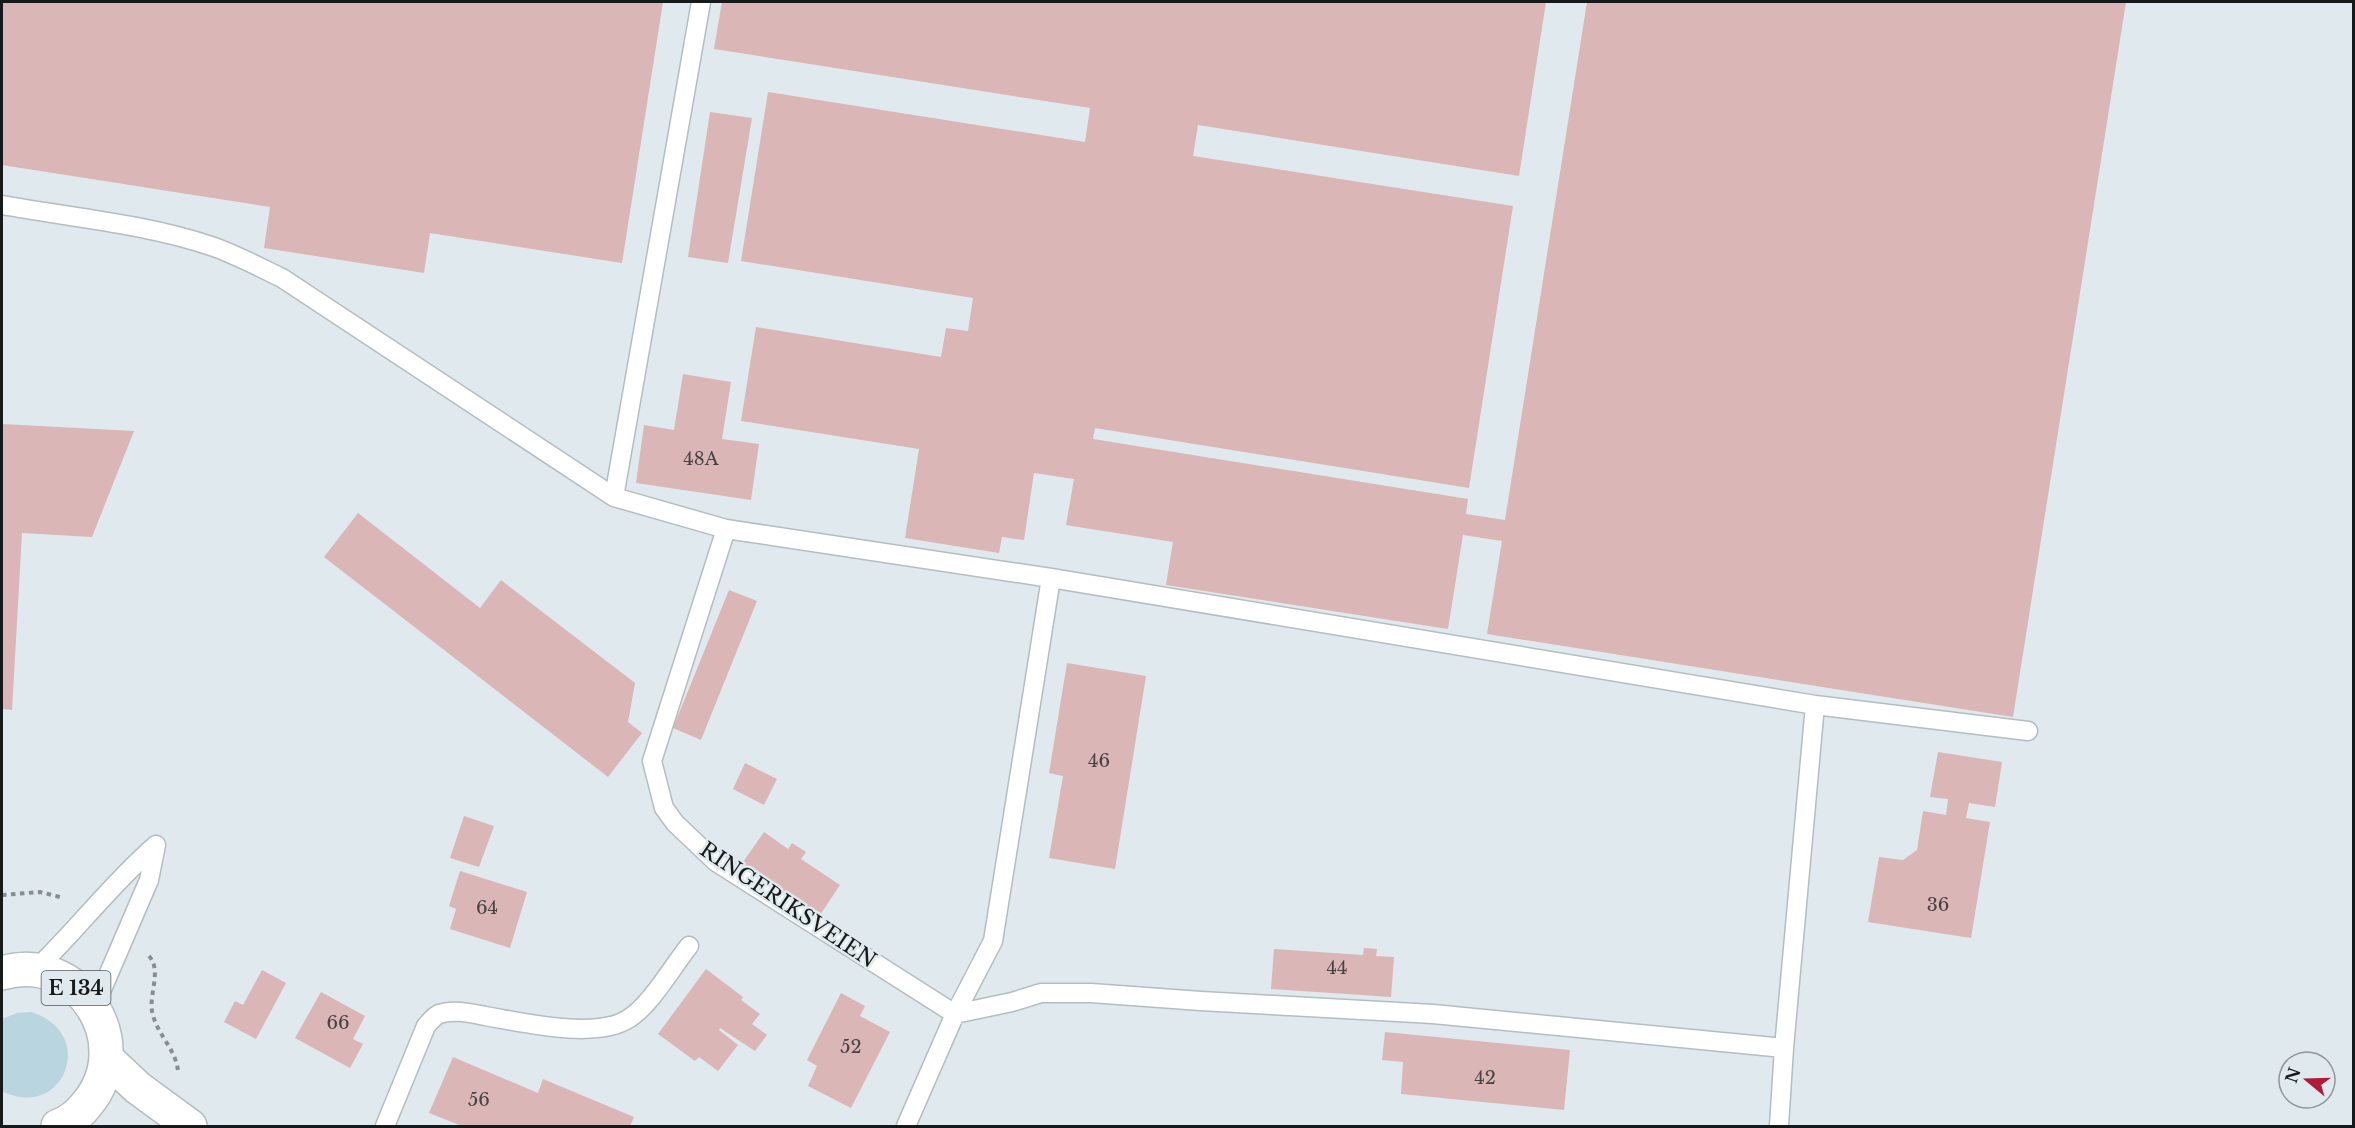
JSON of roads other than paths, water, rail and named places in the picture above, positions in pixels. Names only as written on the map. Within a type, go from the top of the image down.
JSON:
[{"type":"highway","name":"E 134","points":[[2,973],[14,970],[35,970],[58,976],[69,982],[87,998],[103,1027],[107,1048],[103,1078],[93,1097],[80,1113],[64,1126]]},
{"type":"highway","points":[[106,1058],[138,1088],[190,1126]]},
{"type":"lane","points":[[614,497],[701,2]]},
{"type":"lane","points":[[2,205],[176,236],[213,246],[247,261],[282,278],[614,497],[726,529],[1051,578],[1815,705],[2028,731]]},
{"type":"lane","name":"RINGERIKSVEIEN","points":[[726,529],[652,761],[664,808],[675,823],[716,862],[955,1014]]},
{"type":"lane","points":[[906,1126],[955,1014],[993,941],[1051,578]]},
{"type":"lane","points":[[1779,1126],[1815,705]]},
{"type":"lane","points":[[35,970],[90,914],[128,869],[156,845],[149,880],[94,1008]]},
{"type":"lane","points":[[385,1126],[426,1026],[440,1014],[462,1012],[557,1028],[582,1029],[619,1024],[641,1009],[689,946]]},
{"type":"lane","points":[[955,1014],[1012,1002],[1041,993],[1091,993],[1433,1014],[1784,1048]]}]
